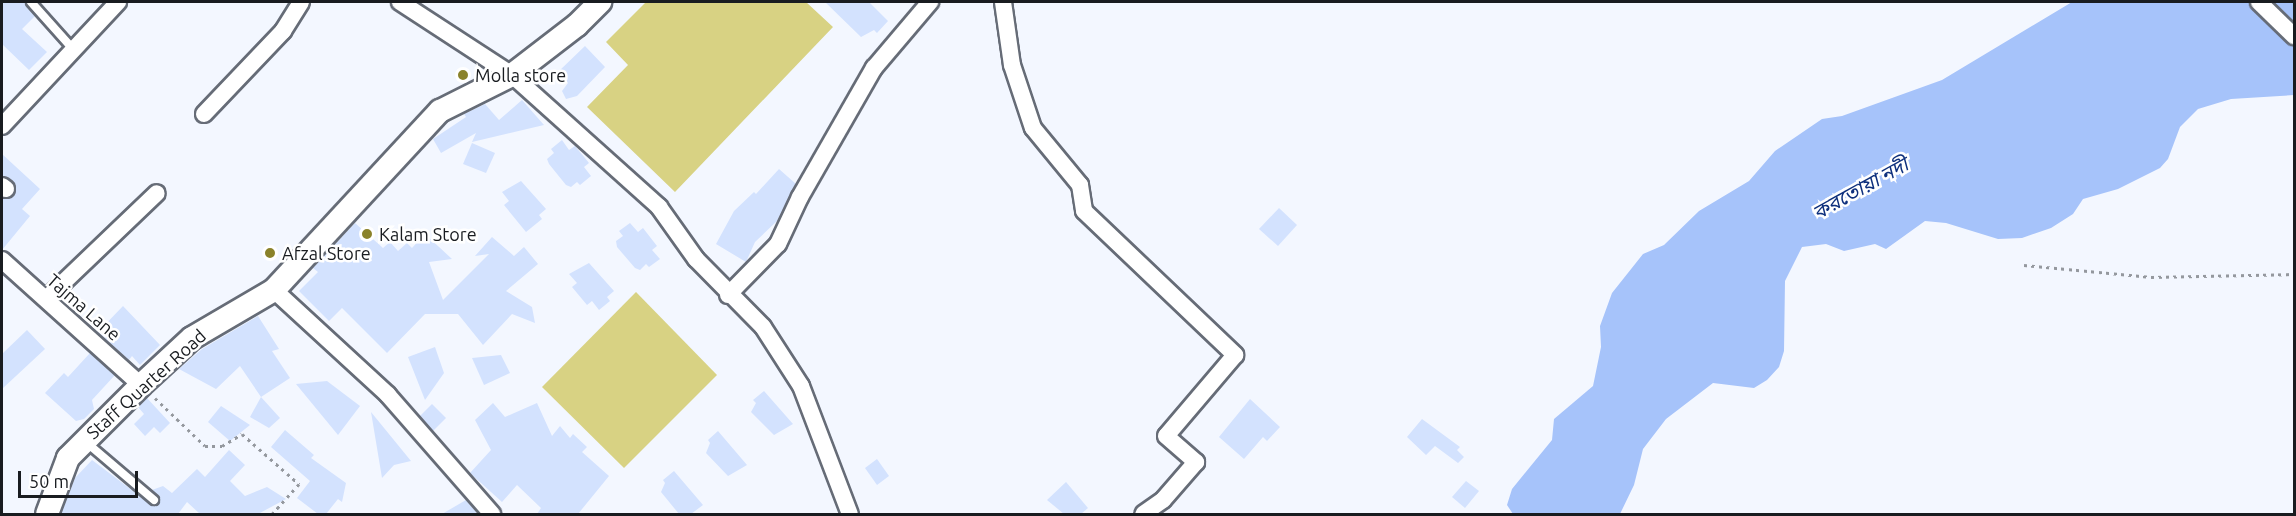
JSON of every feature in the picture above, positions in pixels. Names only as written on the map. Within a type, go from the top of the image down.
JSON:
[{"type":"street","points":[[2,126],[118,2]]},
{"type":"street","points":[[204,114],[283,31],[301,2]]},
{"type":"street","points":[[400,2],[512,75],[659,207],[696,259],[728,295],[763,327],[801,386],[850,514]]},
{"type":"street","name":"Staff Quarter Road","points":[[48,514],[68,458],[141,385],[192,338],[274,290],[333,231],[430,120],[449,105],[512,75],[577,25],[600,2]]},
{"type":"street","points":[[728,295],[778,244],[800,197],[868,77],[930,2]]},
{"type":"street","points":[[1003,2],[1012,65],[1033,128],[1080,184],[1084,211],[1235,355],[1166,436],[1196,462],[1163,500],[1143,514]]},
{"type":"street","points":[[2259,2],[2295,36]]},
{"type":"street","points":[[46,299],[157,194]]},
{"type":"street","name":"Tajma Lane","points":[[2,260],[141,385]]},
{"type":"street","points":[[274,290],[388,395],[492,514]]},
{"type":"lane","points":[[31,2],[73,49]]},
{"type":"lane","points":[[84,441],[154,500]]},
{"type":"path","points":[[2024,265],[2151,277],[2295,274]]},
{"type":"path","points":[[141,385],[205,446],[222,446],[243,434],[299,484],[273,514]]},
{"type":"shaded area","points":[[646,2],[806,2],[833,27],[675,192],[587,107],[628,65],[606,42]]},
{"type":"shaded area","points":[[636,292],[717,375],[624,468],[542,387]]},
{"type":"water","name":"করতোয়া নদী","points":[[2072,2],[2294,2],[2294,95],[2231,99],[2198,109],[2180,127],[2168,159],[2160,168],[2118,189],[2083,199],[2073,214],[2051,228],[2022,238],[1998,239],[1946,223],[1925,221],[1886,249],[1875,244],[1844,251],[1826,244],[1802,247],[1785,281],[1784,351],[1779,367],[1767,380],[1754,388],[1713,383],[1666,419],[1643,449],[1634,485],[1620,514],[1513,514],[1507,505],[1512,489],[1552,440],[1554,419],[1593,386],[1601,347],[1600,326],[1612,293],[1643,254],[1664,245],[1699,211],[1749,181],[1775,151],[1822,119],[1842,116],[1942,80]]},
{"type":"building","points":[[2,2],[25,2],[35,16],[22,29],[47,52],[29,70],[2,44]]},
{"type":"building","points":[[825,2],[869,2],[888,21],[877,33],[874,30],[861,37]]},
{"type":"building","points":[[585,46],[605,67],[577,96],[566,99],[562,91],[568,83],[558,72]]},
{"type":"building","points":[[522,100],[544,125],[472,142],[476,133],[441,153],[433,139],[466,117],[464,114],[485,104],[499,120]]},
{"type":"building","points":[[562,140],[569,150],[575,146],[589,163],[584,167],[591,176],[580,185],[577,182],[571,187],[566,185],[547,159],[554,153],[551,149]]},
{"type":"building","points":[[472,143],[495,153],[486,173],[463,164]]},
{"type":"building","points":[[2,154],[40,189],[22,209],[30,216],[2,250],[2,198],[11,198],[16,190],[12,181],[2,176]]},
{"type":"building","points":[[779,169],[796,184],[777,221],[755,242],[746,262],[716,244],[734,211],[754,192],[756,194]]},
{"type":"building","points":[[521,181],[546,209],[539,215],[542,219],[526,232],[504,205],[509,201],[502,192]]},
{"type":"building","points":[[1279,208],[1297,225],[1278,246],[1259,229]]},
{"type":"building","points":[[355,223],[383,248],[390,242],[398,251],[407,243],[412,248],[425,234],[452,259],[429,262],[443,300],[489,254],[475,256],[492,237],[514,256],[524,247],[538,264],[506,291],[532,307],[535,323],[512,314],[483,345],[458,314],[425,314],[387,353],[342,308],[329,321],[299,291],[318,272],[313,268]]},
{"type":"building","points":[[630,223],[638,232],[643,228],[657,246],[652,250],[660,259],[649,267],[646,264],[640,270],[635,268],[617,247],[616,241],[623,236],[619,231]]},
{"type":"building","points":[[589,263],[614,291],[607,297],[610,301],[599,310],[592,301],[587,305],[572,287],[577,283],[569,274]]},
{"type":"building","points":[[123,306],[160,345],[140,365],[132,356],[129,360],[98,332]]},
{"type":"building","points":[[258,316],[279,349],[272,351],[290,378],[261,397],[240,366],[216,389],[179,369],[202,349]]},
{"type":"building","points":[[27,330],[45,349],[2,389],[2,354]]},
{"type":"building","points":[[435,347],[444,373],[425,400],[408,357]]},
{"type":"building","points":[[90,353],[115,375],[92,400],[94,409],[84,419],[76,421],[45,393],[64,373],[68,377]]},
{"type":"building","points":[[501,355],[510,373],[484,385],[472,358]]},
{"type":"building","points":[[327,381],[360,406],[338,435],[296,384]]},
{"type":"building","points":[[764,391],[793,424],[774,435],[751,412],[756,403],[753,400]]},
{"type":"building","points":[[261,397],[280,418],[269,428],[250,417]]},
{"type":"building","points":[[147,398],[170,423],[160,433],[154,427],[145,436],[134,424],[144,414],[138,407]]},
{"type":"building","points":[[1250,399],[1280,427],[1267,441],[1263,437],[1244,459],[1219,437]]},
{"type":"building","points":[[493,403],[505,417],[537,403],[552,436],[560,426],[570,438],[573,434],[587,447],[582,452],[609,476],[578,514],[537,514],[541,508],[517,485],[502,502],[470,473],[491,450],[475,420]]},
{"type":"building","points":[[432,404],[446,418],[433,431],[420,416]]},
{"type":"building","points":[[221,406],[250,425],[230,441],[208,422]]},
{"type":"building","points":[[371,412],[411,461],[394,465],[382,478]]},
{"type":"building","points":[[1422,419],[1460,447],[1457,450],[1464,457],[1458,463],[1435,446],[1426,455],[1407,437]]},
{"type":"building","points":[[285,430],[314,455],[311,458],[346,483],[342,502],[338,499],[326,514],[318,514],[297,498],[310,481],[271,447]]},
{"type":"building","points":[[718,431],[747,465],[728,476],[706,453],[710,443],[708,440]]},
{"type":"building","points":[[229,450],[245,465],[230,481],[245,496],[267,487],[286,499],[258,514],[200,514],[187,502],[178,514],[61,514],[75,478],[92,460],[153,506],[160,498],[152,490],[163,486],[172,493],[197,469],[205,477]]},
{"type":"building","points":[[877,459],[889,476],[877,485],[865,468]]},
{"type":"building","points":[[674,471],[703,505],[691,514],[679,514],[661,492],[665,483],[663,480]]},
{"type":"building","points":[[1466,481],[1479,491],[1465,508],[1452,497]]},
{"type":"building","points":[[1066,482],[1088,508],[1081,514],[1064,514],[1047,500]]},
{"type":"building","points":[[466,500],[478,514],[442,514]]},
{"type":"place","name":"Molla store","points":[[463,75]]},
{"type":"place","name":"Kalam Store","points":[[367,234]]},
{"type":"place","name":"Afzal Store","points":[[270,253]]}]
